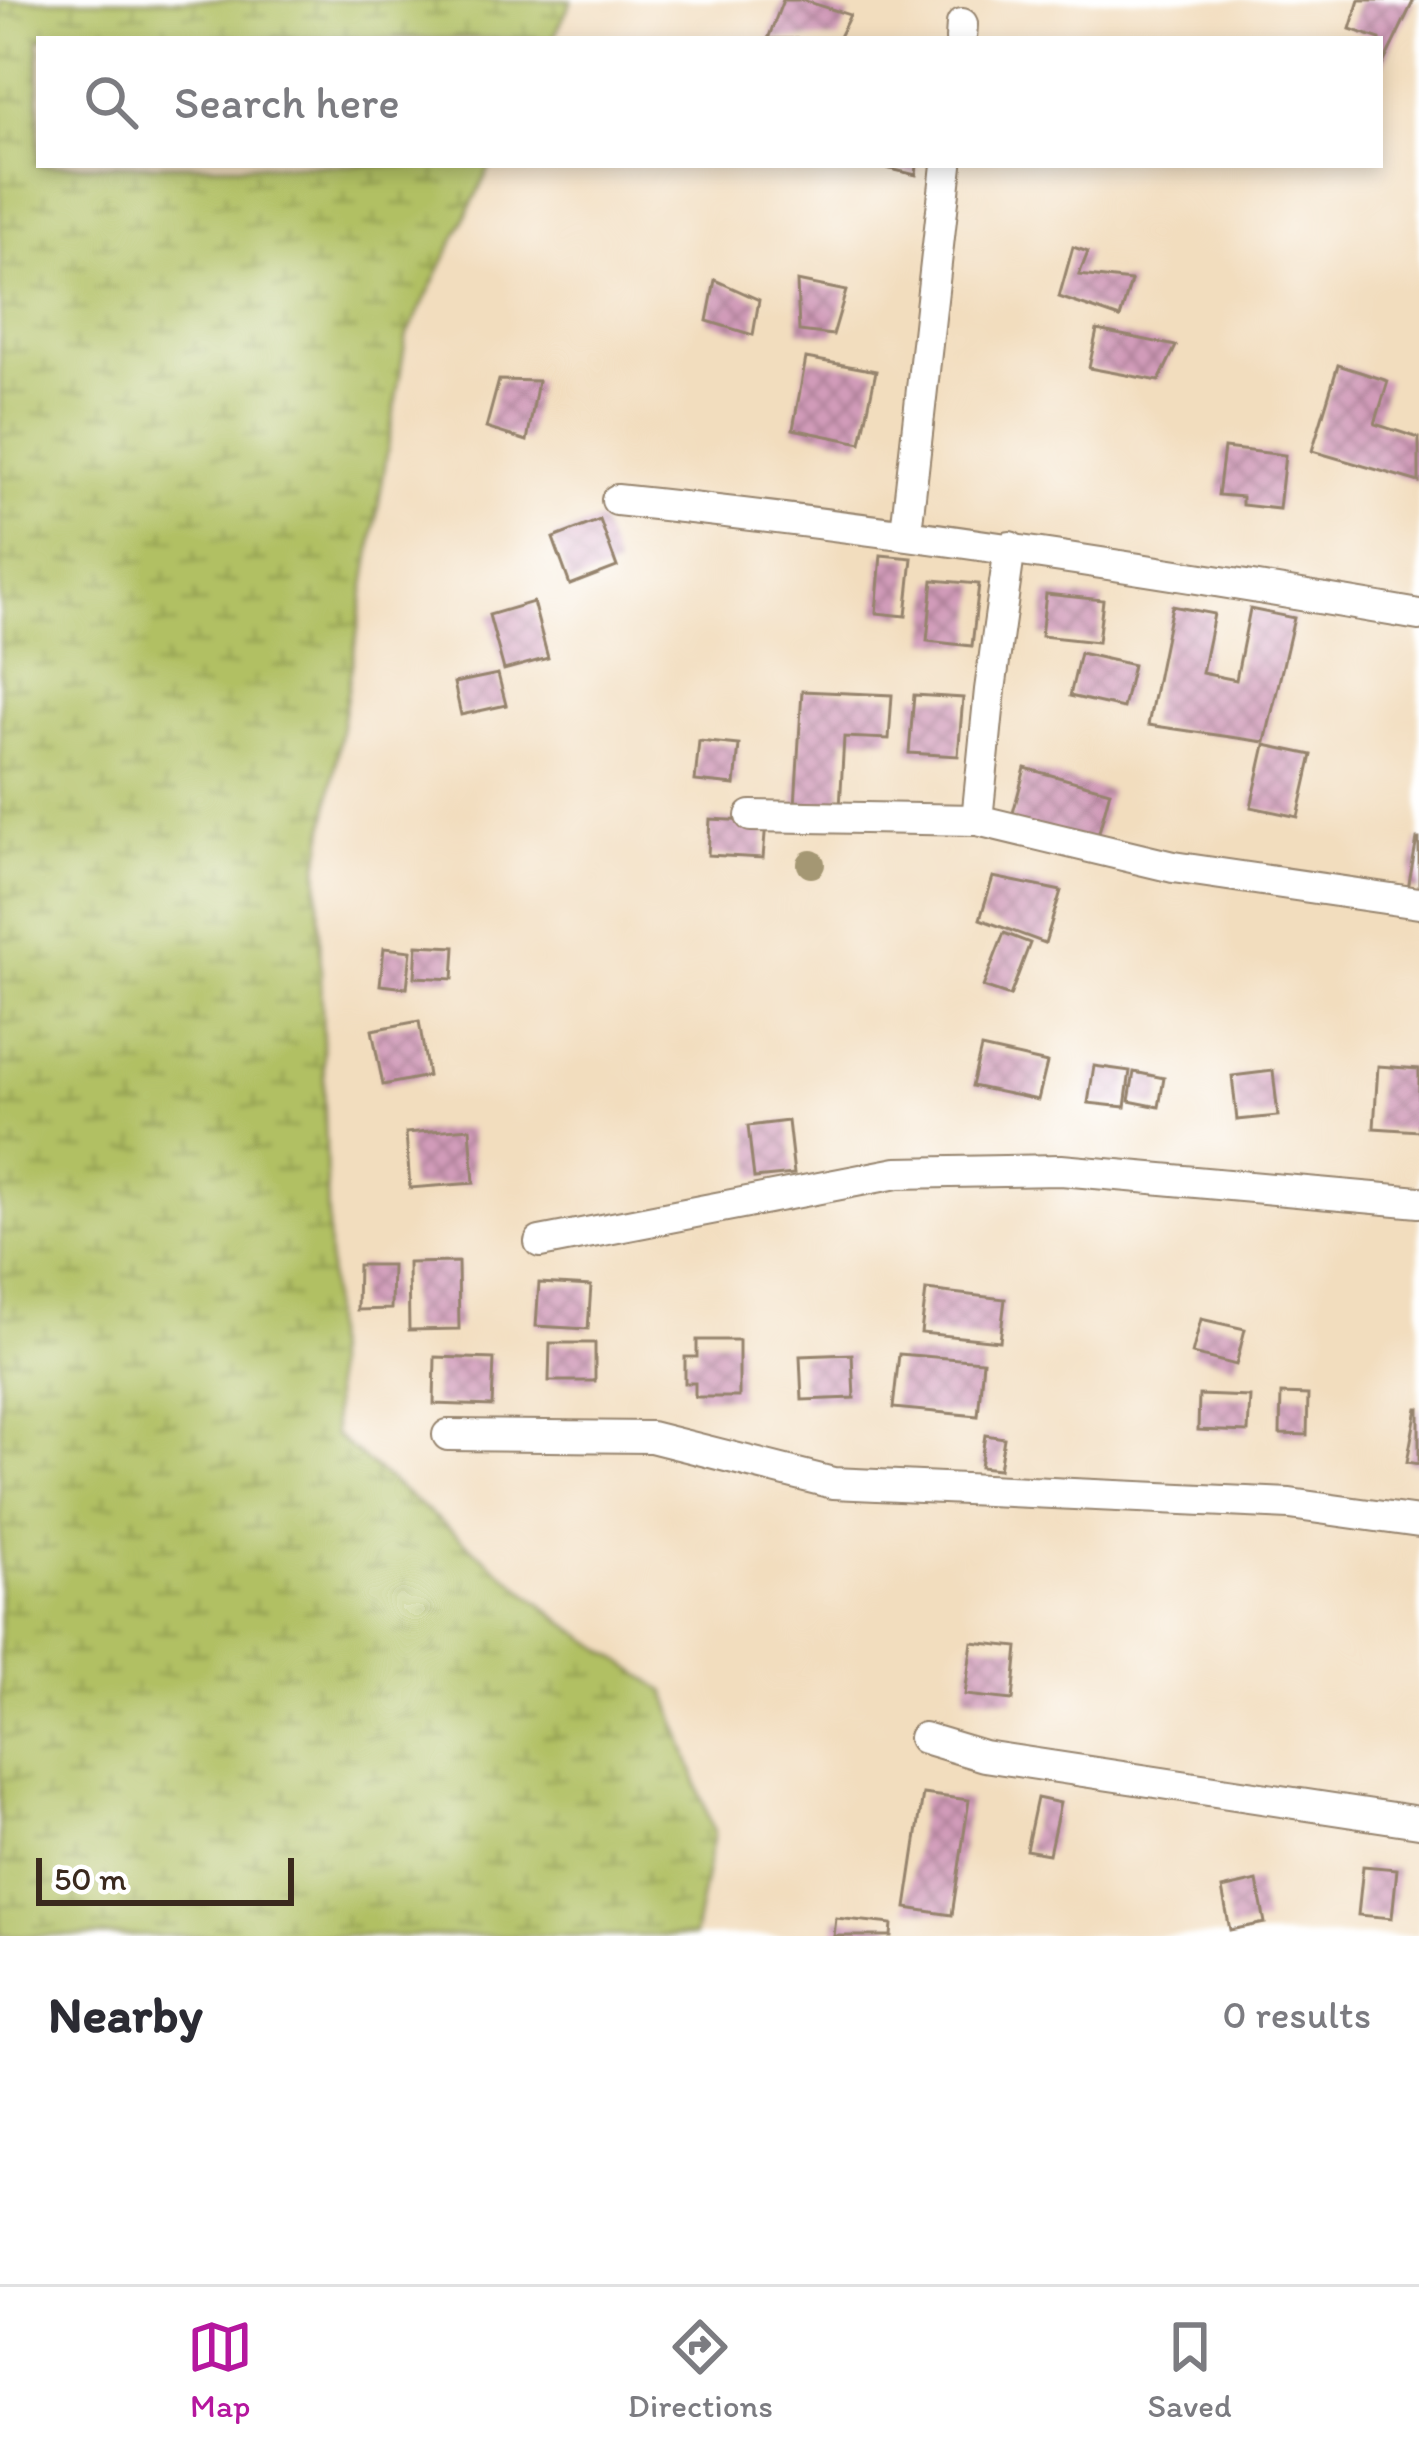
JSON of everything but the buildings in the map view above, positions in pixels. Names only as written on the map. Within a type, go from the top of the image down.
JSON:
[{"type":"street","points":[[906,532],[947,168]]},
{"type":"street","points":[[617,500],[906,532],[1419,615]]},
{"type":"street","points":[[977,820],[1010,547]]},
{"type":"street","points":[[751,816],[977,820],[1185,870],[1419,903]]},
{"type":"street","points":[[540,1242],[897,1174],[1061,1170],[1419,1202]]},
{"type":"street","points":[[448,1435],[651,1437],[833,1484],[1290,1504],[1419,1522]]},
{"type":"street","points":[[924,1738],[984,1756],[1419,1822]]},
{"type":"green space","points":[[0,0],[572,0],[554,36],[36,36],[36,168],[490,168],[406,338],[318,870],[334,1435],[563,1622],[666,1692],[714,1833],[694,1936],[0,1936]]}]
